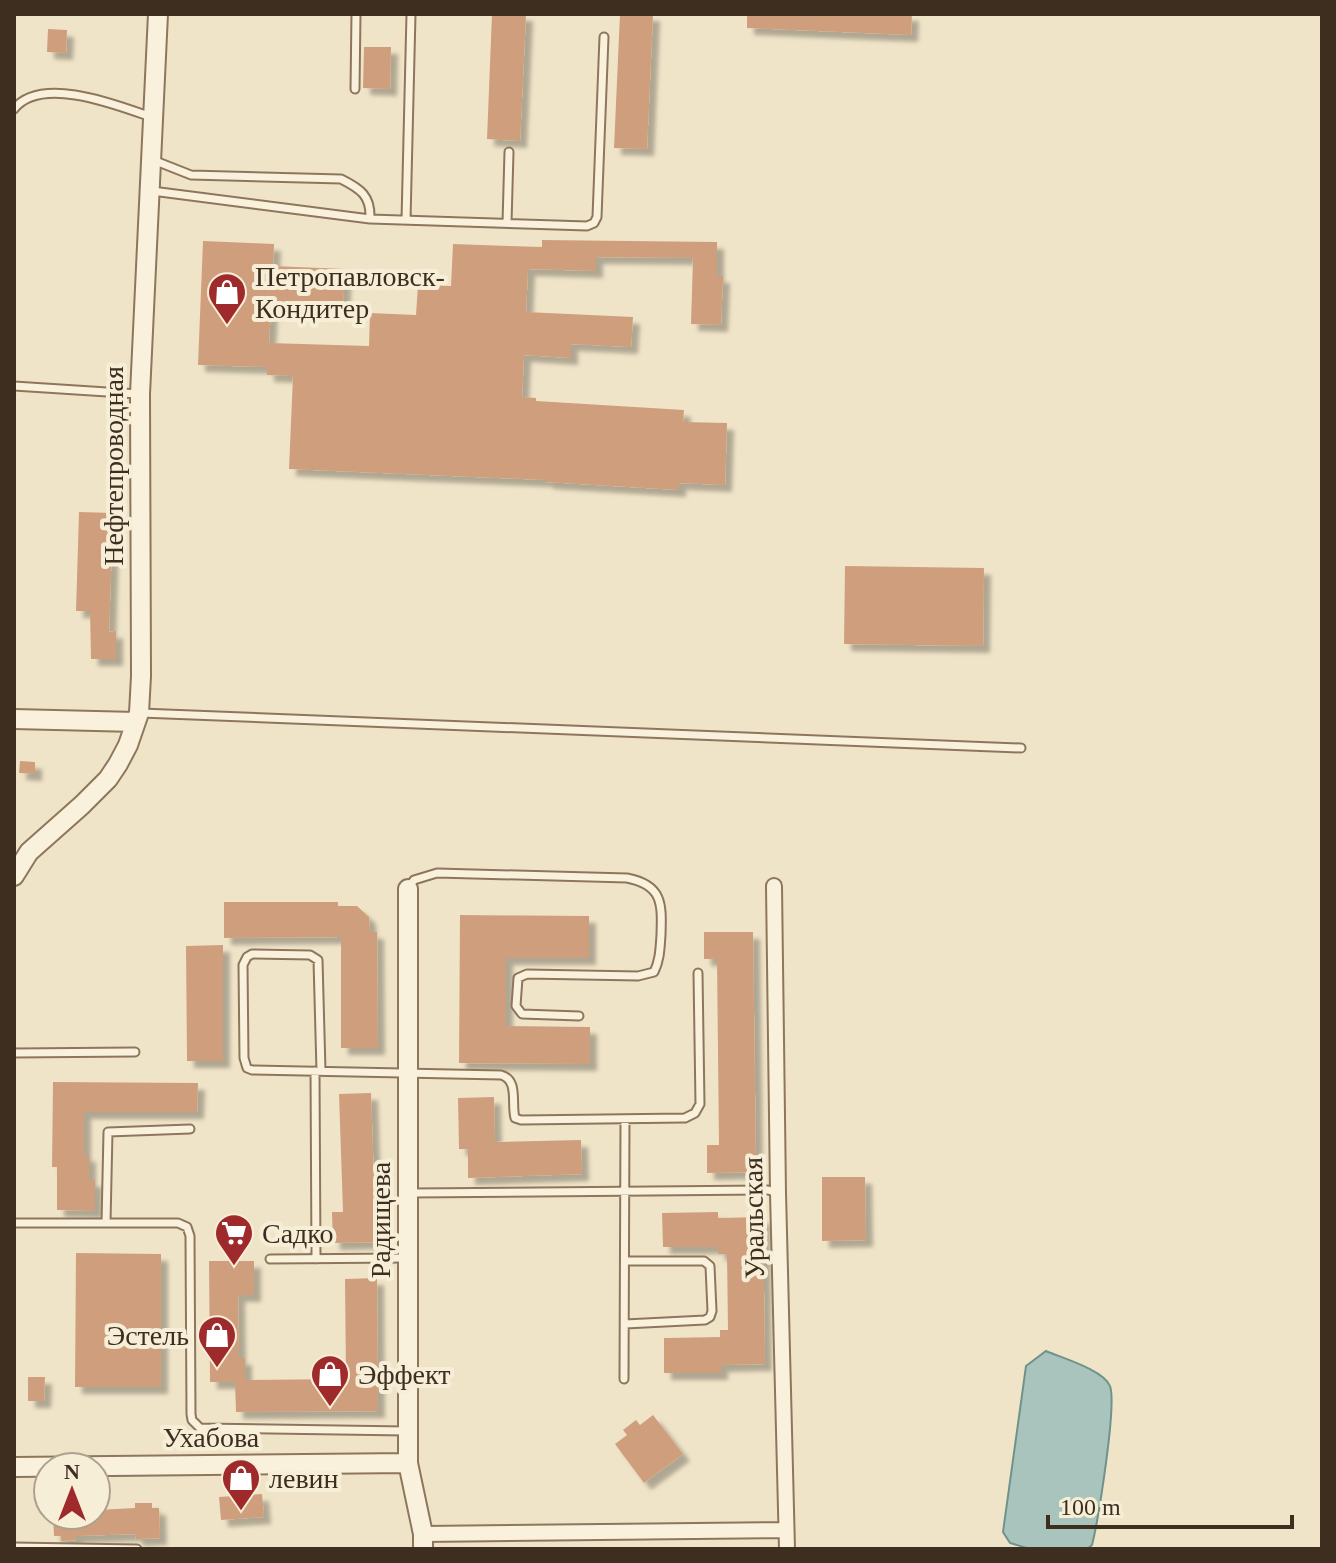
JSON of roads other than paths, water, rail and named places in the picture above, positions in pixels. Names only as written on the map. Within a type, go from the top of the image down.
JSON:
[{"type":"street","name":"Нефтепроводная","points":[[15,874],[29,852],[108,779],[128,745],[137,718],[141,676],[140,394],[158,14]]},
{"type":"street","points":[[14,719],[137,718]]},
{"type":"street","name":"Уральская","points":[[774,886],[787,1549]]},
{"type":"street","name":"Радищева","points":[[408,889],[408,1463],[423,1542]]},
{"type":"street","name":"Ухабова","points":[[14,1467],[408,1463]]},
{"type":"street","points":[[423,1542],[786,1530]]},
{"type":"lane","points":[[355,89],[356,14]]},
{"type":"lane","points":[[406,220],[411,14]]},
{"type":"lane","points":[[150,191],[370,219],[587,226],[594,223],[597,217],[604,37]]},
{"type":"lane","points":[[14,109],[27,97],[53,92],[113,103],[153,117]]},
{"type":"lane","points":[[507,223],[509,152]]},
{"type":"lane","points":[[151,159],[191,175],[341,179],[360,188],[371,202],[370,219]]},
{"type":"lane","points":[[14,386],[140,394]]},
{"type":"lane","points":[[137,718],[1021,748]]},
{"type":"lane","points":[[408,889],[414,880],[437,873],[627,878],[648,885],[661,905],[660,956],[654,972],[638,976],[527,974],[518,978],[516,1006],[522,1014],[579,1016]]},
{"type":"lane","points":[[316,1259],[318,1071],[318,960],[310,955],[252,954],[247,957],[243,965],[244,1058],[247,1068],[257,1071],[318,1071],[508,1077],[512,1084],[515,1118],[521,1120],[685,1118],[698,1109],[698,973]]},
{"type":"lane","points":[[14,1053],[135,1052]]},
{"type":"lane","points":[[624,1379],[625,1120]]},
{"type":"lane","points":[[106,1223],[108,1132],[190,1129]]},
{"type":"lane","points":[[409,1193],[768,1190],[778,1193]]},
{"type":"lane","points":[[14,1223],[183,1224],[189,1231],[191,1414],[192,1420],[200,1428],[408,1431]]},
{"type":"lane","points":[[270,1259],[408,1258]]},
{"type":"lane","points":[[625,1261],[704,1261],[710,1266],[712,1311],[705,1320],[625,1324]]},
{"type":"lane","points":[[14,1547],[137,1549]]},
{"type":"water","points":[[1046,1351],[1091,1370],[1110,1386],[1111,1415],[1106,1464],[1092,1545],[1087,1549],[1030,1549],[1010,1543],[1003,1532],[1026,1366]]},
{"type":"place","name":"Петропавловск- Кондитер","points":[[227,326]]},
{"type":"place","name":"Садко","points":[[234,1267]]},
{"type":"place","name":"Эстель","points":[[217,1369]]},
{"type":"place","name":"Эффект","points":[[330,1408]]},
{"type":"place","name":"левин","points":[[241,1512]]}]
